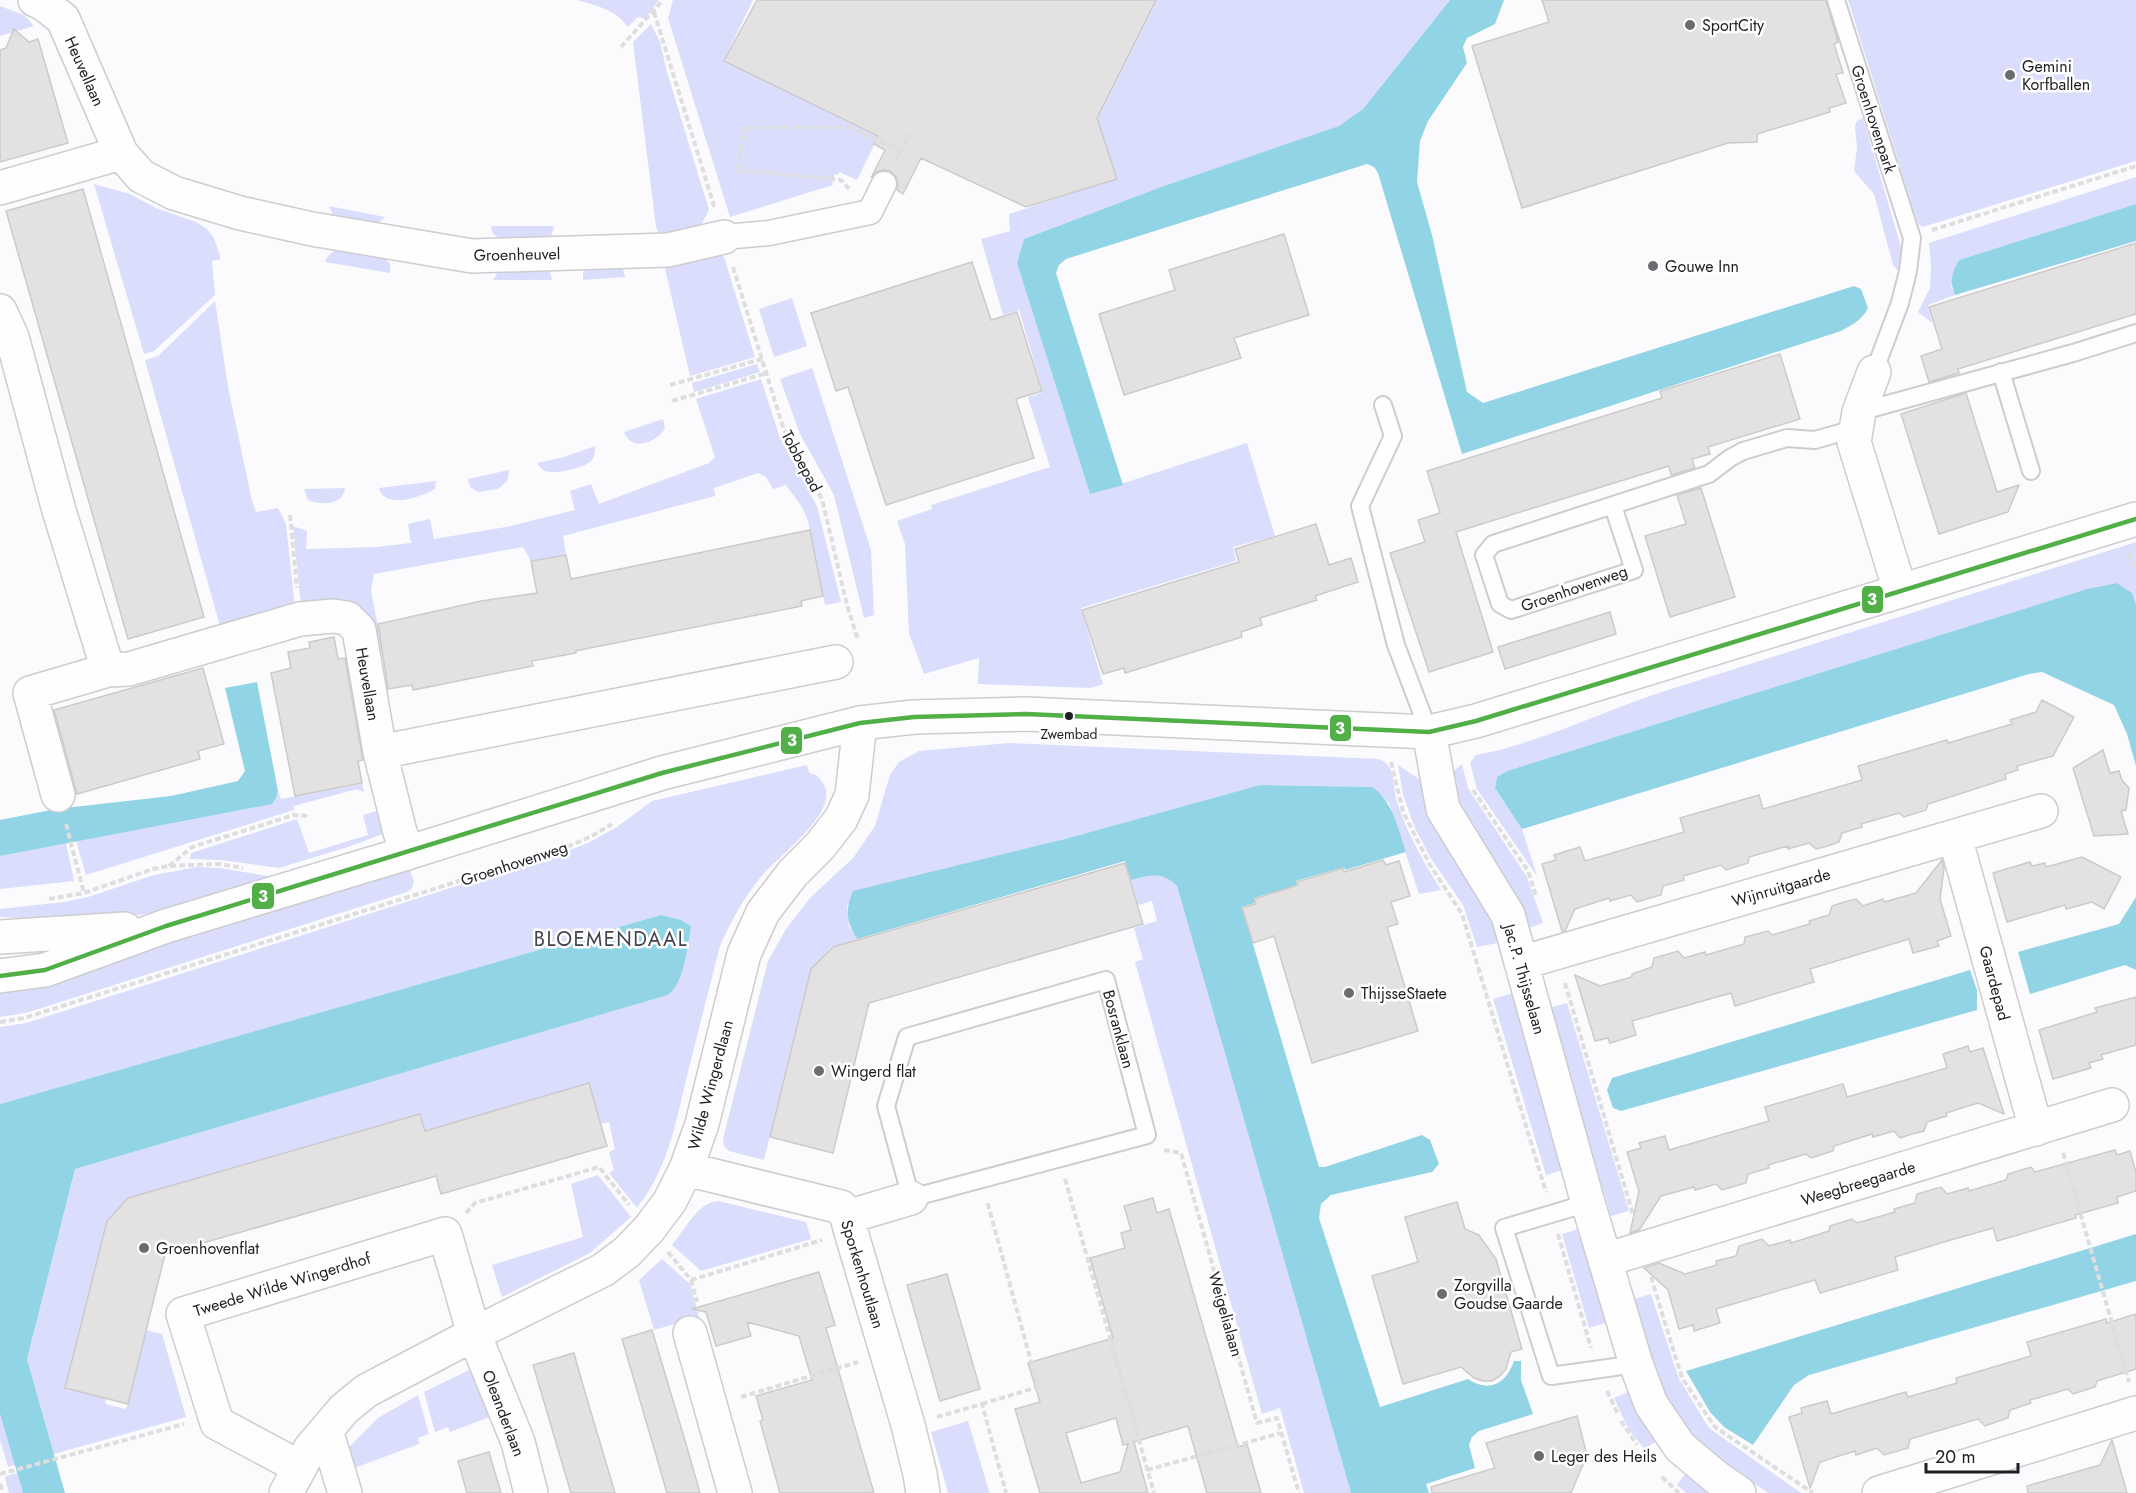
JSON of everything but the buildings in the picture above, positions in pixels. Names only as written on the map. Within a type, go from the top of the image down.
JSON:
[{"type":"street","name":"Heuvellaan","points":[[35,0],[63,19],[121,153],[141,176],[174,193],[240,213]]},
{"type":"street","points":[[0,188],[121,153]]},
{"type":"street","points":[[724,237],[769,234],[870,212],[884,184]]},
{"type":"street","name":"Groenheuvel","points":[[240,213],[312,230],[472,256],[668,250],[724,237]]},
{"type":"street","points":[[0,311],[12,337],[58,507],[108,670]]},
{"type":"street","points":[[1874,372],[1858,420],[1854,442],[1900,590]]},
{"type":"street","points":[[0,976],[45,970],[166,926],[662,773],[860,723],[914,717],[1037,714],[1429,732],[1476,721],[2136,519]]},
{"type":"street","name":"Heuvellaan","points":[[58,795],[30,693],[108,670],[129,669],[300,619],[333,616],[347,618],[359,630],[381,752],[407,853]]},
{"type":"street","points":[[381,752],[848,653]]},
{"type":"street","name":"Wilde Wingerdlaan","points":[[292,1480],[326,1430],[344,1409],[366,1392],[474,1334],[603,1270],[627,1252],[649,1229],[670,1201],[686,1168],[702,1124],[744,954],[763,912],[793,873],[820,846],[841,819],[852,795],[860,723]]},
{"type":"street","name":"Jac.P. Thijsselaan","points":[[1429,732],[1443,809],[1508,915],[1588,1203],[1636,1364],[1651,1404],[1680,1446],[1717,1479],[1739,1493]]},
{"type":"street","name":"Wijnruitgaarde","points":[[1521,963],[2041,811]]},
{"type":"street","name":"Gaardepad","points":[[1955,837],[2045,1126]]},
{"type":"street","points":[[0,937],[166,926]]},
{"type":"street","name":"Weegbreegaarde","points":[[1605,1260],[2112,1106]]},
{"type":"street","name":"Sporkenhoutlaan","points":[[686,1168],[841,1207],[847,1217],[908,1425],[923,1493]]},
{"type":"street","points":[[847,1217],[911,1198]]},
{"type":"street","name":"Tweede Wilde Wingerdhof","points":[[214,1416],[183,1314],[445,1234],[474,1334]]},
{"type":"street","points":[[690,1333],[735,1493]]},
{"type":"street","name":"Oleanderlaan","points":[[474,1334],[518,1442],[531,1493]]},
{"type":"street","points":[[1879,1493],[2132,1414]]},
{"type":"street","points":[[214,1416],[224,1428],[292,1480]]},
{"type":"street","points":[[326,1430],[345,1493]]},
{"type":"lane","name":"Groenhovenpark","points":[[1836,0],[1912,238],[1908,271],[1900,303],[1874,372]]},
{"type":"lane","name":"Groenhovenweg","points":[[1613,506],[1634,570],[1510,610],[1500,604],[1485,555],[1493,544],[1709,474],[1743,451],[1787,438],[1815,440],[1858,420],[2001,372],[2136,333]]},
{"type":"lane","points":[[2001,372],[2031,471]]},
{"type":"lane","points":[[1383,405],[1393,436],[1360,506],[1396,645],[1429,732]]},
{"type":"lane","name":"Bosranklaan","points":[[911,1198],[886,1106],[907,1037],[1106,980],[1147,1135]]},
{"type":"lane","points":[[911,1198],[1147,1135]]},
{"type":"lane","points":[[1588,1203],[1504,1228],[1551,1376],[1636,1364]]},
{"type":"path","points":[[621,47],[663,0]]},
{"type":"path","name":"Tobbepad","points":[[654,12],[784,430],[822,499],[847,605],[848,653]]},
{"type":"path","points":[[870,212],[840,180],[738,170],[744,128],[848,127],[902,151]]},
{"type":"path","points":[[898,156],[910,133]]},
{"type":"path","points":[[1912,238],[2136,166]]},
{"type":"path","points":[[670,386],[762,359]]},
{"type":"path","points":[[672,401],[767,373]]},
{"type":"path","points":[[290,515],[300,619]]},
{"type":"path","points":[[1384,730],[1403,812],[1430,865],[1462,914],[1597,1369],[1625,1430],[1640,1449]]},
{"type":"path","points":[[1471,787],[1528,872],[1538,902]]},
{"type":"path","points":[[168,866],[192,847],[294,815],[309,816]]},
{"type":"path","name":"Groenhovenweg","points":[[0,1022],[24,1018],[567,847],[592,837],[617,821]]},
{"type":"path","points":[[75,855],[84,893]]},
{"type":"path","points":[[41,900],[84,893],[168,866],[219,864],[251,870]]},
{"type":"path","points":[[1556,952],[1682,1378],[1714,1427],[1813,1493]]},
{"type":"path","points":[[2045,1126],[2088,1242],[2106,1304],[2132,1414]]},
{"type":"path","name":"Weigelialaan","points":[[1147,1135],[1152,1149],[1181,1153],[1257,1423],[1277,1419],[1281,1433]]},
{"type":"path","points":[[1059,1157],[1154,1493]]},
{"type":"path","points":[[908,1425],[1038,1387],[981,1179]]},
{"type":"path","points":[[710,1406],[887,1353]]},
{"type":"path","points":[[982,1404],[1006,1493]]},
{"type":"path","points":[[0,1474],[214,1416]]},
{"type":"path","points":[[1148,1470],[1281,1433],[1299,1493]]},
{"type":"path","points":[[1662,1477],[1678,1493]]},
{"type":"path","points":[[0,1484],[3,1493]]},
{"type":"shaded area","points":[[577,0],[659,0],[645,19],[638,17],[628,27],[611,12]]},
{"type":"shaded area","points":[[673,0],[753,0],[724,60],[878,137],[857,180],[839,172],[838,175],[835,174],[833,185],[730,217],[668,18]]},
{"type":"shaded area","points":[[1156,0],[1450,0],[1363,109],[1339,127],[1161,187],[1024,239],[1017,263],[1090,494],[1247,443],[1275,536],[1233,547],[1236,561],[1081,608],[1103,684],[1091,688],[978,684],[979,658],[924,674],[909,633],[905,544],[897,521],[932,509],[931,505],[1050,467],[1028,397],[1043,392],[1019,310],[1003,315],[981,239],[1010,231],[1009,214],[1116,179],[1097,118]]},
{"type":"shaded area","points":[[1450,0],[1504,0],[1495,24],[1467,38],[1463,47],[1467,63],[1428,121],[1420,141],[1417,182],[1432,235],[1467,392],[1483,403],[1854,286],[1861,289],[1868,308],[1866,312],[1856,322],[1841,331],[1462,454],[1378,173],[1374,167],[1367,164],[1066,259],[1059,265],[1056,273],[1123,485],[1090,494],[1017,263],[1024,239],[1161,187],[1339,126],[1363,109]]},
{"type":"shaded area","name":"Gemini Korfballen","points":[[1848,0],[2136,0],[2136,161],[1923,227],[1918,224]]},
{"type":"shaded area","points":[[0,6],[24,15],[34,26],[0,36]]},
{"type":"shaded area","points":[[651,24],[660,42],[709,210],[700,227],[664,236],[656,227],[633,42]]},
{"type":"shaded area","points":[[1863,118],[1907,267],[1901,270],[1896,269],[1893,265],[1874,194],[1854,171],[1857,148],[1855,126],[1857,121]]},
{"type":"shaded area","points":[[2136,177],[2136,204],[1959,260],[1951,287],[1955,295],[1928,305],[1932,323],[1918,312],[1930,288],[1929,243]]},
{"type":"shaded area","points":[[94,184],[130,194],[156,208],[196,222],[207,229],[214,238],[221,259],[212,261],[215,295],[154,351],[144,354]]},
{"type":"shaded area","points":[[2136,204],[2136,241],[1955,295],[1952,277],[1959,260]]},
{"type":"shaded area","points":[[329,206],[385,217],[376,225],[334,218]]},
{"type":"shaded area","points":[[491,226],[554,226],[549,238],[503,241],[493,234]]},
{"type":"shaded area","points":[[706,248],[724,257],[755,357],[690,376],[665,269],[667,264]]},
{"type":"shaded area","points":[[340,249],[386,259],[390,264],[390,273],[325,262],[327,257]]},
{"type":"shaded area","points":[[616,265],[623,269],[625,277],[583,280],[583,273],[587,268]]},
{"type":"shaded area","points":[[543,267],[550,272],[552,280],[493,280],[500,269]]},
{"type":"shaded area","points":[[792,298],[807,346],[774,357],[759,309]]},
{"type":"shaded area","points":[[215,301],[228,387],[252,501],[256,512],[278,508],[286,524],[295,607],[220,626],[145,360],[158,356]]},
{"type":"shaded area","points":[[757,364],[760,372],[694,392],[692,383]]},
{"type":"shaded area","points":[[812,368],[871,550],[874,615],[864,618],[834,495],[800,434],[780,379]]},
{"type":"shaded area","points":[[761,379],[780,438],[817,506],[841,602],[825,605],[808,521],[802,507],[786,485],[773,489],[766,477],[758,473],[714,488],[715,496],[563,536],[566,555],[531,561],[523,547],[374,574],[371,591],[383,652],[372,654],[351,604],[338,600],[301,607],[293,526],[307,531],[306,549],[376,547],[411,543],[408,524],[430,519],[434,539],[506,527],[575,510],[570,491],[591,484],[599,504],[709,463],[715,457],[696,399]]},
{"type":"shaded area","points":[[663,419],[665,428],[656,438],[644,443],[632,442],[624,432]]},
{"type":"shaded area","points":[[595,446],[592,460],[576,468],[547,472],[537,463],[564,457]]},
{"type":"shaded area","points":[[509,470],[508,480],[498,489],[478,492],[470,487],[468,479]]},
{"type":"shaded area","points":[[436,481],[435,489],[404,500],[388,499],[382,495],[379,488]]},
{"type":"shaded area","points":[[345,488],[340,498],[331,503],[308,500],[304,489]]},
{"type":"shaded area","points":[[2136,542],[2136,604],[2132,593],[2117,583],[2087,589],[1507,771],[1497,777],[1495,788],[1522,829],[1537,876],[1477,789],[1470,763],[1476,755],[1524,743],[1665,691]]},
{"type":"shaded area","points":[[2117,583],[2132,593],[2136,604],[2136,766],[2127,734],[2114,705],[2042,672],[2029,674],[1522,829],[1495,788],[1497,777],[1507,771],[2087,589]]},
{"type":"shaded area","points":[[257,682],[278,791],[272,804],[0,856],[0,820],[56,809],[171,796],[238,781],[245,771],[225,688]]},
{"type":"shaded area","points":[[1009,743],[1378,759],[1384,762],[1391,771],[1397,802],[1406,825],[1441,890],[1419,894],[1389,803],[1372,787],[1260,785],[1065,839],[847,905],[849,926],[857,939],[851,941],[853,949],[832,946],[811,969],[815,985],[806,988],[764,1160],[729,1151],[724,1146],[723,1139],[768,961],[786,929],[810,898],[853,858],[875,826],[890,775],[899,762],[919,751]]},
{"type":"shaded area","points":[[1462,764],[1468,788],[1527,877],[1543,923],[1523,930],[1462,817],[1449,775]]},
{"type":"shaded area","points":[[807,765],[809,773],[817,776],[823,783],[826,795],[823,807],[805,834],[768,869],[754,886],[724,937],[670,1145],[648,1193],[637,1208],[609,1173],[614,1170],[609,1152],[615,1149],[609,1122],[601,1124],[589,1084],[425,1131],[420,1114],[128,1198],[107,1221],[65,1388],[106,1398],[105,1404],[126,1409],[146,1330],[162,1334],[186,1417],[54,1454],[27,1359],[75,1169],[668,995],[691,926],[681,920],[661,915],[0,1104],[0,1027],[26,1023],[567,851],[588,843],[617,827],[652,801]]},
{"type":"shaded area","points":[[1398,765],[1422,781],[1489,910],[1497,943],[1477,947],[1463,905],[1430,857],[1415,828],[1403,795]]},
{"type":"shaded area","points":[[362,784],[364,792],[357,789],[294,806],[294,810],[86,875],[76,841],[276,798],[278,791],[281,799]]},
{"type":"shaded area","points":[[1260,785],[1372,787],[1390,808],[1406,852],[1345,870],[1344,867],[1296,881],[1297,885],[1254,898],[1255,903],[1242,907],[1319,1167],[1422,1135],[1430,1140],[1439,1164],[1432,1172],[1331,1195],[1321,1204],[1319,1218],[1380,1407],[1468,1379],[1490,1386],[1506,1375],[1514,1361],[1521,1361],[1521,1380],[1533,1414],[1479,1431],[1472,1437],[1469,1445],[1475,1468],[1426,1484],[1429,1493],[1351,1493],[1177,886],[1172,881],[1161,876],[1131,880],[1125,861],[857,939],[849,921],[848,910],[853,891],[1065,839]]},
{"type":"shaded area","points":[[380,812],[385,833],[279,868],[221,860],[190,859],[191,853],[297,819],[309,853],[368,835],[363,815]]},
{"type":"shaded area","points":[[66,843],[74,881],[0,889],[0,856]]},
{"type":"shaded area","points":[[409,866],[414,882],[412,888],[407,892],[26,1013],[0,1017],[0,984]]},
{"type":"shaded area","points":[[197,867],[220,868],[274,877],[192,903],[144,914],[103,919],[0,917],[0,909],[88,897],[154,875]]},
{"type":"shaded area","points":[[1150,875],[1167,877],[1177,886],[1351,1493],[1304,1493],[1280,1408],[1262,1414],[1135,962],[1143,959],[1134,928],[1157,921],[1152,901],[1138,905],[1131,880]]},
{"type":"shaded area","points":[[2136,897],[2136,970],[2125,965],[2030,994],[2018,952],[2119,924]]},
{"type":"shaded area","points":[[661,915],[681,920],[691,926],[682,973],[674,989],[668,995],[75,1169],[27,1359],[65,1493],[23,1493],[0,1414],[0,1104]]},
{"type":"shaded area","points":[[1970,970],[1977,990],[1977,1010],[1621,1111],[1613,1108],[1607,1090],[1612,1078]]},
{"type":"shaded area","points":[[1513,993],[1563,1170],[1546,1175],[1493,999]]},
{"type":"shaded area","points":[[1567,1003],[1629,1211],[1611,1216],[1549,1008]]},
{"type":"shaded area","points":[[598,1175],[631,1217],[590,1253],[502,1297],[492,1265],[583,1237],[571,1184]]},
{"type":"shaded area","points":[[718,1201],[806,1222],[811,1239],[701,1271],[672,1245],[698,1212]]},
{"type":"shaded area","points":[[1582,1228],[1609,1322],[1589,1328],[1562,1234]]},
{"type":"shaded area","points":[[2136,1234],[2136,1281],[1809,1375],[1794,1385],[1753,1445],[1724,1427],[1710,1412],[1686,1371]]},
{"type":"shaded area","points":[[662,1259],[690,1284],[699,1317],[654,1330],[639,1280]]},
{"type":"shaded area","points":[[1651,1294],[1679,1379],[1709,1428],[1801,1493],[1768,1493],[1699,1446],[1663,1395],[1634,1299]]},
{"type":"shaded area","points":[[475,1367],[495,1415],[450,1432],[448,1427],[435,1432],[424,1392]]},
{"type":"shaded area","points":[[1630,1391],[1659,1440],[1644,1449],[1628,1428],[1614,1398]]},
{"type":"shaded area","points":[[418,1395],[429,1434],[418,1438],[419,1444],[349,1470],[344,1452],[378,1418]]},
{"type":"shaded area","points":[[0,1414],[15,1465],[8,1467],[0,1440]]},
{"type":"shaded area","points":[[968,1421],[990,1493],[948,1493],[931,1432]]},
{"type":"shaded area","points":[[1687,1471],[1714,1493],[1686,1493],[1677,1485]]},
{"type":"shaded area","points":[[17,1473],[23,1493],[9,1493],[5,1478]]},
{"type":"transit line","name":"3","points":[[0,976],[45,970],[166,926],[662,773],[860,723],[914,717],[1026,714],[1429,732],[1476,721],[2136,519]]},
{"type":"place","name":"SportCity","points":[[1690,25]]},
{"type":"place","name":"Gemini Korfballen","points":[[2010,75]]},
{"type":"place","name":"Gouwe Inn","points":[[1653,266]]},
{"type":"place","name":"Zwembad","points":[[1069,716]]},
{"type":"place","name":"ThijsseStaete","points":[[1349,993]]},
{"type":"place","name":"Wingerd flat","points":[[819,1071]]},
{"type":"place","name":"Groenhovenflat","points":[[144,1248]]},
{"type":"place","name":"Zorgvilla Goudse Gaarde","points":[[1442,1294]]},
{"type":"place","name":"Leger des Heils","points":[[1539,1456]]},
{"type":"district","name":"BLOEMENDAAL","points":[[611,939]]}]
